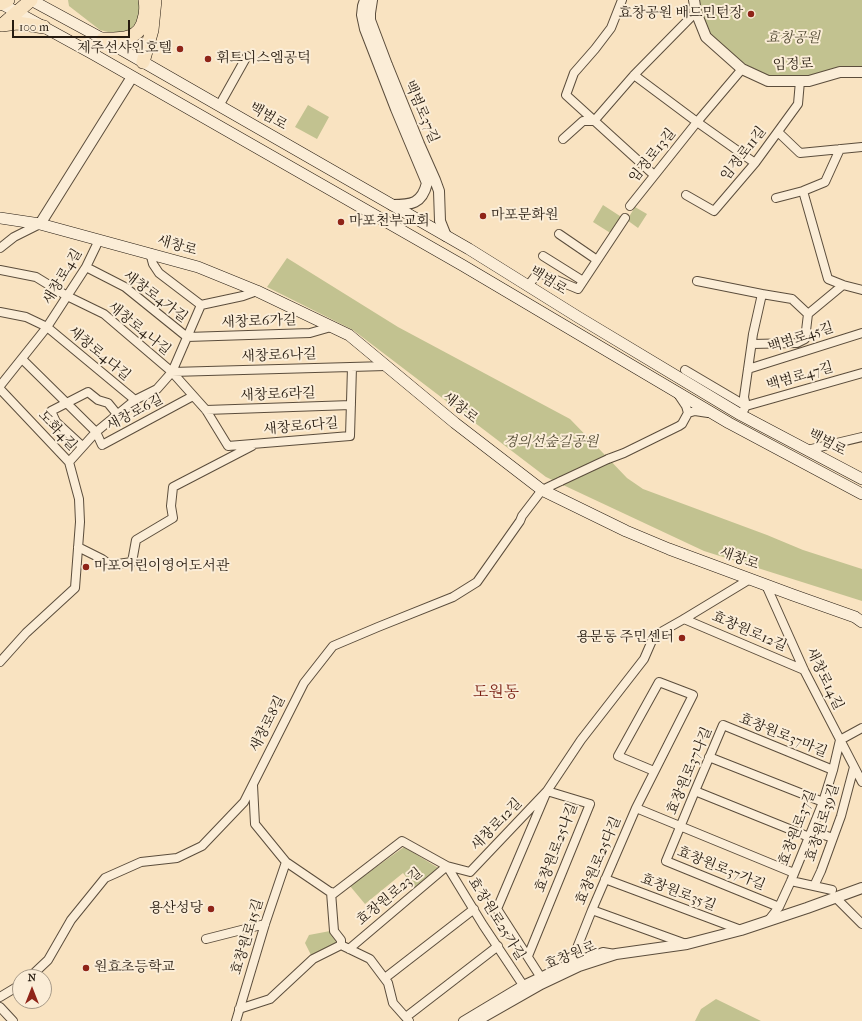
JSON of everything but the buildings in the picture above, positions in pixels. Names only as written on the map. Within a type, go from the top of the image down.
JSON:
[{"type":"main road","points":[[1,27],[8,5],[31,0]]},
{"type":"main road","name":"백범로","points":[[31,0],[103,39],[469,249],[528,286],[744,411],[807,450],[862,479]]},
{"type":"main road","points":[[103,39],[119,39],[138,32],[143,24],[146,4],[145,0]]},
{"type":"main road","points":[[143,62],[152,30],[155,0]]},
{"type":"main road","name":"백범로","points":[[8,5],[44,27],[462,265],[729,423],[862,494]]},
{"type":"main road","points":[[1,27],[17,23],[44,27]]},
{"type":"main road","points":[[294,169],[303,168],[307,163],[302,153]]},
{"type":"main road","name":"새창로","points":[[0,218],[40,224],[150,253],[198,267],[257,290],[349,335],[455,423],[542,490],[626,531],[669,549],[855,617],[862,622]]},
{"type":"main road","points":[[462,265],[471,264],[474,258],[469,249]]},
{"type":"main road","points":[[729,423],[735,423],[739,420],[744,411]]},
{"type":"street","name":"백범로37길","points":[[365,0],[362,15],[365,29],[427,184],[425,192],[418,200],[408,205],[392,205]]},
{"type":"street","name":"백범로37길","points":[[372,0],[370,20],[419,144],[435,180],[438,191],[440,222],[446,236]]},
{"type":"street","points":[[622,0],[611,28],[595,50],[574,73],[566,95],[654,175]]},
{"type":"street","name":"임정로","points":[[694,0],[696,12],[706,37],[742,69],[768,81],[809,81],[840,72],[862,72]]},
{"type":"street","points":[[563,139],[584,121],[594,121],[634,75],[696,12]]},
{"type":"street","points":[[219,106],[247,56]]},
{"type":"street","name":"임정로13길","points":[[630,206],[697,122],[742,69]]},
{"type":"street","points":[[634,75],[755,163]]},
{"type":"street","points":[[0,248],[14,237],[40,224],[132,77]]},
{"type":"street","name":"임정로11길","points":[[686,195],[714,211],[755,163],[798,104],[800,81]]},
{"type":"street","points":[[778,132],[800,153],[862,147]]},
{"type":"street","points":[[776,198],[803,191],[825,182],[840,149]]},
{"type":"street","points":[[803,191],[828,279],[862,290]]},
{"type":"street","points":[[528,286],[537,274],[542,274],[578,289],[625,218]]},
{"type":"street","points":[[559,234],[597,260]]},
{"type":"street","name":"새창로4길","points":[[0,387],[47,327],[68,296],[86,267],[99,240]]},
{"type":"street","points":[[150,253],[153,264],[159,273],[201,305],[243,296],[257,290]]},
{"type":"street","points":[[543,256],[583,281]]},
{"type":"street","name":"새창로4가길","points":[[86,267],[125,287],[187,337]]},
{"type":"street","name":"새창로4나길","points":[[0,270],[36,277],[68,296],[104,314],[172,372]]},
{"type":"street","name":"백범로45길","points":[[697,281],[792,299],[808,314]]},
{"type":"street","name":"백범로45길","points":[[752,344],[797,343],[805,338],[808,314],[843,285]]},
{"type":"street","name":"백범로45길","points":[[744,411],[744,397],[753,334],[762,294]]},
{"type":"street","points":[[69,462],[96,432],[135,400],[157,388],[172,372],[201,305]]},
{"type":"street","name":"새창로4길","points":[[0,312],[26,317],[47,327]]},
{"type":"street","name":"새창로4다길","points":[[47,327],[135,400]]},
{"type":"street","name":"새창로6가길","points":[[187,337],[310,333],[331,327]]},
{"type":"street","name":"백범로45길","points":[[748,369],[862,333]]},
{"type":"street","points":[[22,359],[96,432]]},
{"type":"street","name":"새창로6나길","points":[[172,372],[386,366]]},
{"type":"street","name":"새창로6다길","points":[[172,372],[206,410],[228,446],[350,436],[352,367]]},
{"type":"street","points":[[685,370],[744,411]]},
{"type":"street","name":"백범로47길","points":[[744,411],[862,373]]},
{"type":"street","name":"도화4길","points":[[0,387],[69,462],[79,499],[80,522],[74,588],[26,632],[0,662]]},
{"type":"street","name":"새창로6길","points":[[66,403],[88,392],[98,400],[108,403],[117,414]]},
{"type":"street","name":"백범로","points":[[677,393],[686,406],[688,413],[700,411],[712,413]]},
{"type":"street","name":"새창로6길","points":[[96,432],[102,445],[193,396]]},
{"type":"street","points":[[66,403],[51,411],[56,422],[82,446]]},
{"type":"street","name":"새창로6라길","points":[[206,410],[351,405]]},
{"type":"street","points":[[542,490],[679,426],[682,424],[688,413]]},
{"type":"street","points":[[807,450],[862,437]]},
{"type":"street","name":"새창로6다길","points":[[78,547],[102,558],[110,566],[132,562],[136,540],[173,518],[171,506],[173,487],[257,443]]},
{"type":"street","name":"새창로8길","points":[[38,969],[48,960],[71,920],[105,878],[141,862],[177,858],[202,846],[244,802],[304,682],[333,646],[378,626],[453,597],[477,582],[522,516],[542,490]]},
{"type":"street","name":"새창로12길","points":[[331,892],[333,894],[402,841],[447,866],[470,872],[547,791],[581,740],[644,659],[654,636],[750,579]]},
{"type":"street","name":"새창로14길","points":[[766,585],[804,670],[862,782]]},
{"type":"street","name":"효창원로12길","points":[[684,619],[804,670]]},
{"type":"street","name":"효창원로25다길","points":[[571,963],[636,808],[693,695],[659,682],[618,756],[654,771]]},
{"type":"street","name":"효창원로37나길","points":[[681,826],[709,756],[724,726]]},
{"type":"street","name":"효창원로37마길","points":[[724,726],[833,770]]},
{"type":"street","points":[[840,740],[862,728]]},
{"type":"street","name":"효창원로37길","points":[[768,922],[778,907],[791,881],[823,802],[840,740]]},
{"type":"street","points":[[709,756],[823,802]]},
{"type":"street","name":"효창원로39길","points":[[814,886],[841,816],[854,767]]},
{"type":"street","points":[[252,785],[255,824],[286,862],[331,892],[334,931],[342,940],[340,946]]},
{"type":"street","points":[[540,976],[497,909],[547,791]]},
{"type":"street","name":"효창원로25나길","points":[[528,956],[590,804],[547,791]]},
{"type":"street","points":[[695,791],[810,834],[833,838]]},
{"type":"street","name":"효창원로37나길","points":[[636,808],[794,873]]},
{"type":"street","name":"효창원로37가길","points":[[681,826],[666,861],[778,907]]},
{"type":"street","name":"효창원로15길","points":[[236,1021],[265,924],[286,862]]},
{"type":"street","name":"효창원로25가길","points":[[447,866],[522,985]]},
{"type":"street","name":"효창원로23길","points":[[348,949],[447,866]]},
{"type":"street","name":"효창원로35길","points":[[605,879],[741,930]]},
{"type":"street","points":[[791,881],[814,886],[834,894],[862,924]]},
{"type":"street","name":"효창원로","points":[[479,1020],[541,984],[579,966],[616,954],[687,944],[741,930],[768,922],[834,894],[860,891]]},
{"type":"street","points":[[385,978],[474,909]]},
{"type":"street","points":[[592,910],[687,944]]},
{"type":"street","points":[[206,939],[265,924]]},
{"type":"street","points":[[239,1009],[270,999],[313,958],[340,946],[370,958],[388,983],[393,1003],[407,1019],[498,946]]},
{"type":"street","points":[[462,1021],[540,976],[571,963],[604,952],[616,954]]},
{"type":"street","points":[[0,998],[12,990]]},
{"type":"street","points":[[0,1008],[13,1021]]},
{"type":"green space","points":[[68,0],[142,0],[143,15],[133,29],[123,33],[112,33],[100,30],[69,6]]},
{"type":"green space","name":"효창공원","points":[[699,0],[862,0],[862,67],[809,78],[786,79],[760,74],[729,53],[709,36],[699,12]]},
{"type":"green space","points":[[308,105],[329,117],[317,139],[295,127]]},
{"type":"green space","points":[[603,205],[623,218],[612,234],[593,222]]},
{"type":"green space","points":[[635,207],[647,214],[638,228],[627,220]]},
{"type":"green space","name":"경의선숲길공원","points":[[287,258],[398,327],[570,419],[627,478],[643,489],[803,550],[862,569],[862,601],[704,551],[546,477],[353,330],[267,287]]},
{"type":"green space","points":[[404,847],[440,869],[415,888],[403,873],[365,904],[350,886]]},
{"type":"green space","points":[[330,931],[338,945],[312,957],[305,943],[309,935]]},
{"type":"green space","points":[[716,999],[761,1021],[695,1021],[701,1009]]},
{"type":"place","name":"효창공원 배드민턴장","points":[[751,14]]},
{"type":"place","name":"제주선샤인호텔","points":[[180,49]]},
{"type":"place","name":"휘트니스엠공덕","points":[[208,59]]},
{"type":"place","name":"마포문화원","points":[[483,216]]},
{"type":"place","name":"마포천부교회","points":[[341,222]]},
{"type":"place","name":"마포어린이영어도서관","points":[[86,567]]},
{"type":"place","name":"용문동 주민센터","points":[[682,638]]},
{"type":"place","name":"용산성당","points":[[211,909]]},
{"type":"place","name":"원효초등학교","points":[[86,968]]},
{"type":"district","name":"도원동","points":[[496,693]]}]
